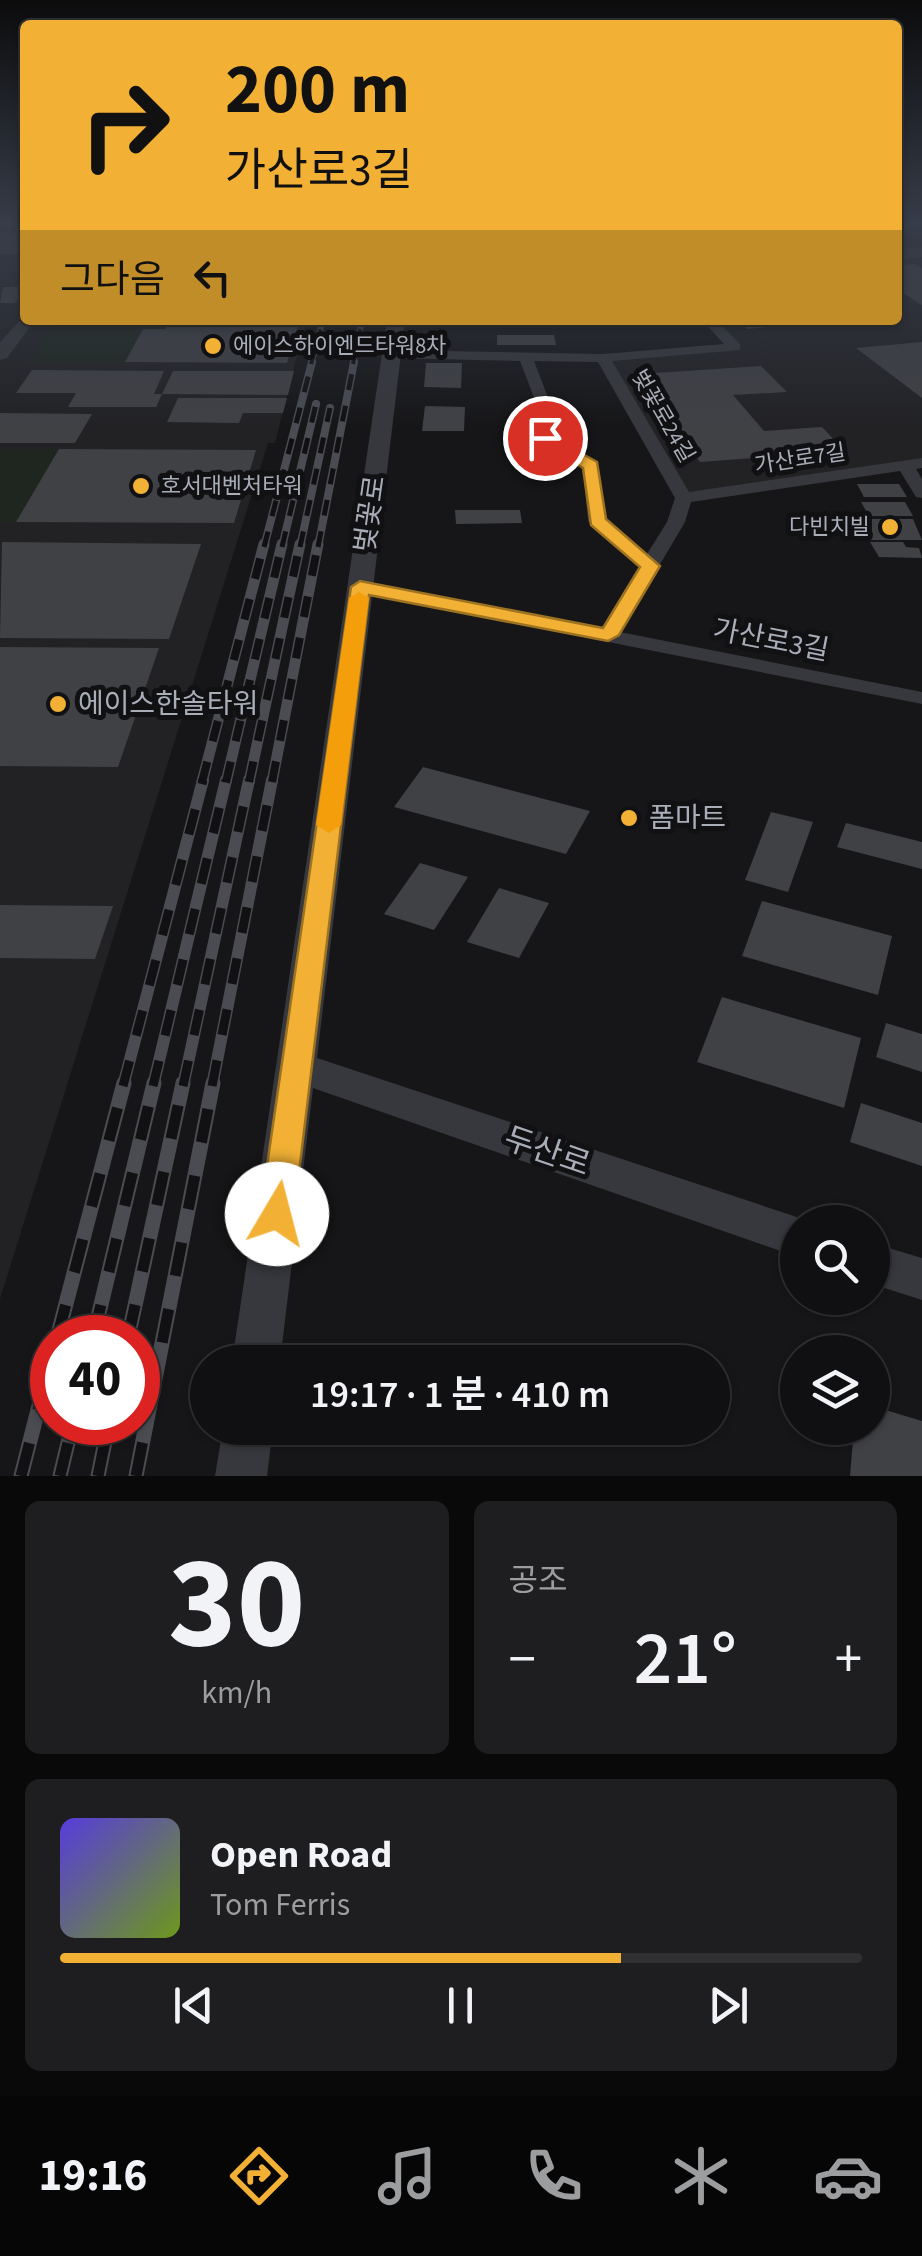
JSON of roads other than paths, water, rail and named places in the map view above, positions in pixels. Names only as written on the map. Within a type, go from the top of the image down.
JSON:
[{"type":"street","points":[[0,354],[22,325]]},
{"type":"street","name":"벚꽃로","points":[[258,1345],[395,325]]},
{"type":"street","name":"벚꽃로24길","points":[[392,354],[603,358],[735,347],[714,325]]},
{"type":"street","points":[[525,356],[542,400],[545,438],[592,466],[597,521],[650,566]]},
{"type":"street","name":"벚꽃로24길","points":[[603,358],[684,498]]},
{"type":"street","points":[[913,464],[922,493]]},
{"type":"street","name":"가산로7길","points":[[684,498],[913,464]]},
{"type":"street","points":[[608,635],[676,522],[684,498]]},
{"type":"street","name":"가산로3길","points":[[360,587],[922,698]]},
{"type":"street","name":"두산로","points":[[297,1067],[780,1231]]},
{"type":"street","points":[[890,1268],[922,1280]]},
{"type":"street","points":[[241,1476],[246,1445]]},
{"type":"railway","points":[[311,364],[322,325]]},
{"type":"railway","points":[[353,364],[361,325]]},
{"type":"railway","points":[[264,547],[312,362]]},
{"type":"railway","points":[[318,547],[354,362]]},
{"type":"railway","points":[[282,547],[316,404]]},
{"type":"railway","points":[[300,547],[330,408]]},
{"type":"railway","points":[[202,782],[264,544]]},
{"type":"railway","points":[[226,782],[282,544]]},
{"type":"railway","points":[[249,782],[300,544]]},
{"type":"railway","points":[[272,782],[318,544]]},
{"type":"railway","points":[[123,1086],[203,780]]},
{"type":"railway","points":[[153,1086],[226,780]]},
{"type":"railway","points":[[183,1086],[249,780]]},
{"type":"railway","points":[[212,1086],[272,780]]},
{"type":"railway","points":[[63,1315],[124,1083]]},
{"type":"railway","points":[[99,1315],[154,1083]]},
{"type":"railway","points":[[133,1315],[183,1083]]},
{"type":"railway","points":[[136,1476],[213,1083]]},
{"type":"railway","points":[[21,1476],[30,1441]]},
{"type":"railway","points":[[60,1476],[67,1445]]},
{"type":"railway","points":[[98,1476],[104,1445]]},
{"type":"place","name":"에이스하이엔드타워8차","points":[[213,346]]},
{"type":"place","name":"호서대벤처타워","points":[[141,486]]},
{"type":"place","name":"다빈치빌","points":[[890,527]]},
{"type":"place","name":"에이스한솔타워","points":[[58,704]]},
{"type":"place","name":"폼마트","points":[[629,818]]}]
